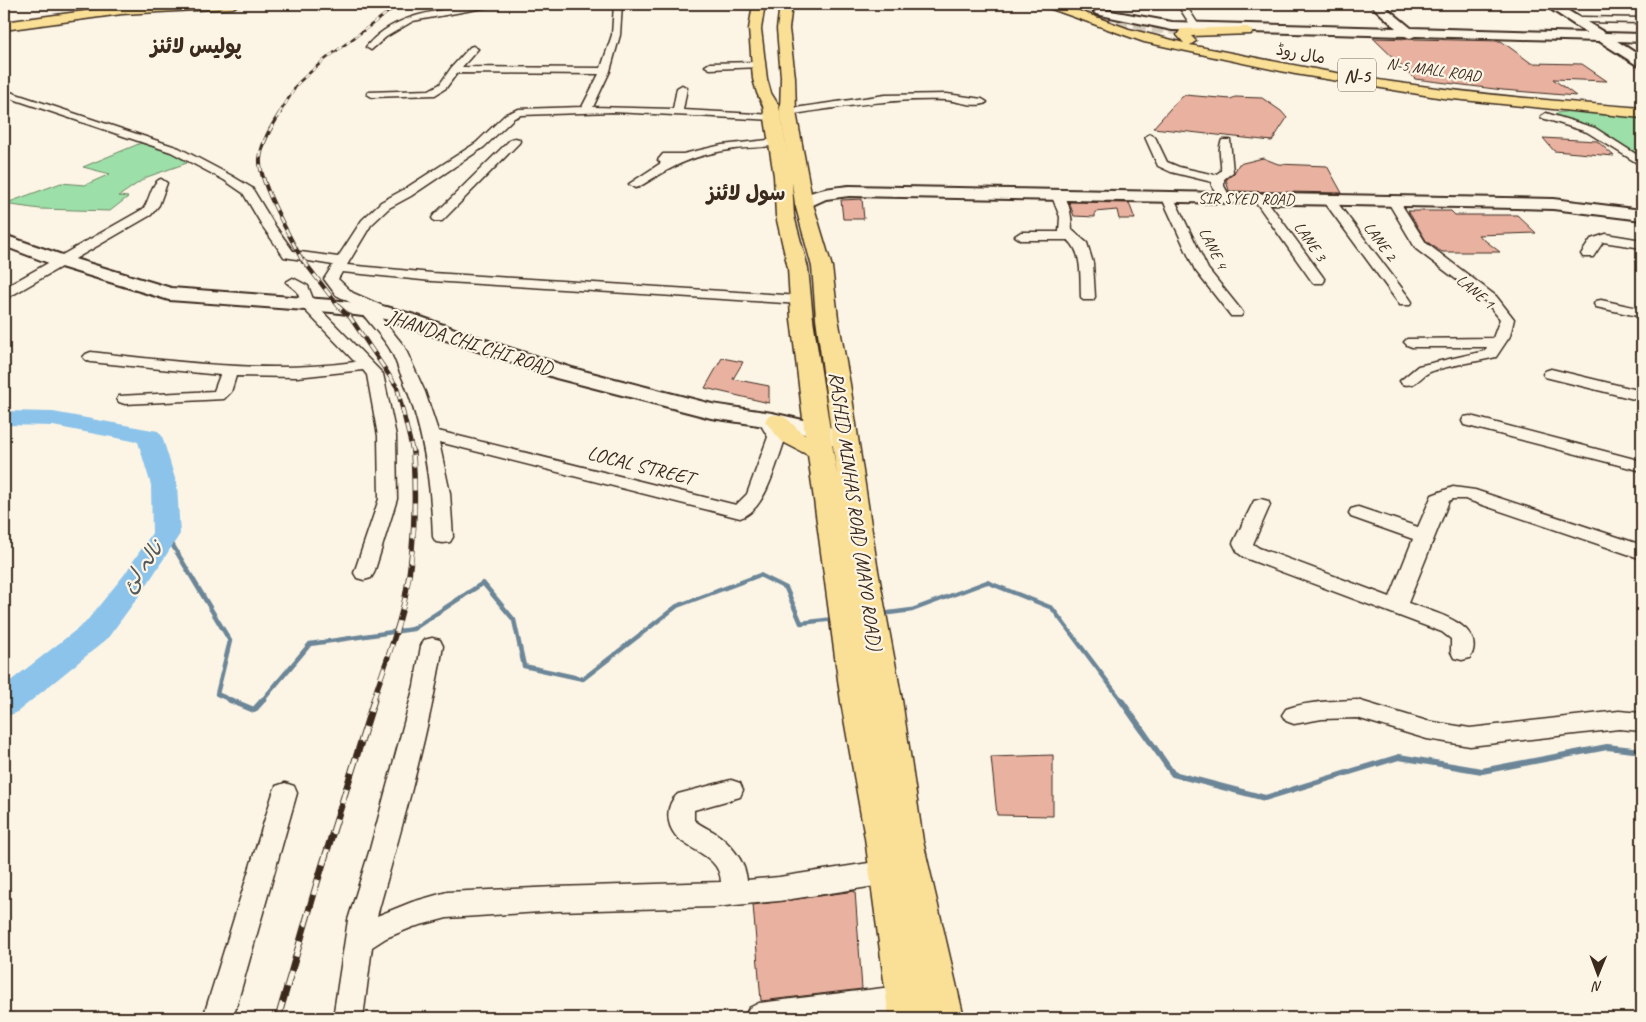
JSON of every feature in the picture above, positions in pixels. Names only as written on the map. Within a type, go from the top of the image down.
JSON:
[{"type":"main road","points":[[4,22],[151,4]]},
{"type":"main road","points":[[4,26],[92,13],[215,4]]},
{"type":"main road","points":[[181,6],[233,4]]},
{"type":"main road","name":"RASHID MINHAS ROAD (MAYO ROAD)","points":[[759,4],[755,29],[758,65],[764,93],[782,112],[800,176],[804,204],[822,267],[827,318],[846,445],[853,590]]},
{"type":"main road","points":[[768,4],[764,14],[764,26],[782,112]]},
{"type":"main road","points":[[777,4],[773,14],[782,112]]},
{"type":"main road","name":"RASHID MINHAS ROAD (MAYO ROAD)","points":[[786,4],[783,29],[788,77],[777,142],[783,176],[785,216],[798,268],[800,300],[819,440],[853,590],[864,654],[942,1018]]},
{"type":"main road","name":"مال روڈ","points":[[1050,4],[1101,24],[1136,35],[1425,92],[1520,103],[1642,113]]},
{"type":"main road","name":"N-5","points":[[1080,4],[1151,30],[1274,63]]},
{"type":"main road","points":[[1376,4],[1411,32]]},
{"type":"main road","points":[[1384,4],[1411,32]]},
{"type":"main road","points":[[1549,4],[1642,57]]},
{"type":"main road","points":[[1557,4],[1642,62]]},
{"type":"main road","points":[[1100,12],[1172,26],[1411,32],[1613,42],[1642,40]]},
{"type":"main road","points":[[1190,41],[1183,35],[1186,32],[1247,31],[1411,32],[1613,42],[1642,40]]},
{"type":"main road","name":"N-5 MALL ROAD","points":[[1353,78],[1516,97],[1642,107]]},
{"type":"main road","points":[[1425,92],[1546,116]]},
{"type":"main road","name":"SIR SYED ROAD","points":[[800,176],[819,184],[849,191]]},
{"type":"main road","name":"SIR SYED ROAD","points":[[804,204],[822,195],[849,191],[1553,204],[1642,215]]},
{"type":"main road","name":"JHANDA CHI CHI ROAD","points":[[4,240],[61,261],[169,294],[377,311],[412,320],[495,351],[564,373],[711,411],[772,421]]},
{"type":"main road","points":[[813,397],[791,412],[772,421],[798,441],[819,440],[846,445]]},
{"type":"main road","name":"RASHID MINHAS ROAD (MAYO ROAD)","points":[[864,654],[888,872],[910,1009]]},
{"type":"street","points":[[371,48],[382,35],[411,18],[494,4]]},
{"type":"street","points":[[586,110],[605,71],[616,36],[618,4]]},
{"type":"street","points":[[1181,4],[1196,27]]},
{"type":"street","points":[[1557,4],[1624,5]]},
{"type":"street","points":[[1582,20],[1642,21]]},
{"type":"street","points":[[372,94],[431,94],[443,86],[454,70],[473,49]]},
{"type":"street","points":[[710,66],[758,65]]},
{"type":"street","points":[[454,70],[605,71]]},
{"type":"street","points":[[677,113],[682,88]]},
{"type":"street","points":[[4,93],[175,150],[228,178],[248,191],[269,227],[289,254],[340,265],[432,277],[800,300]]},
{"type":"street","points":[[443,536],[441,493],[432,454],[430,434],[417,392],[406,366],[377,311],[344,295],[331,279],[366,223],[385,205],[407,193],[488,138],[510,116],[519,112],[613,109],[677,113],[782,112],[885,98],[947,97],[982,102]]},
{"type":"street","points":[[1546,116],[1591,130],[1617,145],[1642,163]]},
{"type":"street","points":[[1150,137],[1162,164],[1169,168],[1203,174],[1218,180]]},
{"type":"street","points":[[438,218],[515,141],[488,138]]},
{"type":"street","points":[[635,184],[669,163],[664,158],[671,156],[682,158],[726,147],[777,142]]},
{"type":"street","points":[[1224,197],[1218,186],[1218,180],[1227,172],[1228,167],[1223,153],[1226,142]]},
{"type":"street","points":[[4,294],[147,212],[153,205],[161,184]]},
{"type":"street","points":[[1057,194],[1066,217],[1065,231],[1080,243],[1086,263],[1088,297]]},
{"type":"street","name":"LANE 4","points":[[1167,196],[1202,270],[1236,313]]},
{"type":"street","name":"LANE 3","points":[[1259,198],[1318,280]]},
{"type":"street","name":"LANE 2","points":[[1329,200],[1405,302]]},
{"type":"street","name":"LANE 1","points":[[1394,202],[1420,246],[1491,299],[1507,319],[1502,336],[1496,343]]},
{"type":"street","points":[[1021,236],[1071,236]]},
{"type":"street","points":[[1588,254],[1596,241],[1602,238],[1642,244]]},
{"type":"street","points":[[293,282],[303,289],[308,305],[375,374],[387,436],[388,499],[364,573]]},
{"type":"street","points":[[1600,304],[1642,313]]},
{"type":"street","points":[[1408,381],[1424,369],[1491,354],[1496,343],[1412,342]]},
{"type":"street","points":[[91,358],[229,372],[280,374],[310,373],[366,365]]},
{"type":"street","points":[[125,398],[218,396],[223,392],[229,372]]},
{"type":"street","points":[[1551,374],[1642,396]]},
{"type":"street","name":"LOCAL STREET","points":[[430,434],[740,512],[755,496],[777,437],[772,421]]},
{"type":"street","points":[[1470,421],[1642,466]]},
{"type":"street","points":[[1396,607],[1439,499],[1448,493],[1468,494],[1642,552]]},
{"type":"street","points":[[1261,506],[1243,543],[1245,548],[1449,627],[1460,633],[1463,639],[1462,652]]},
{"type":"street","points":[[1358,513],[1424,536]]},
{"type":"street","points":[[348,1018],[362,920],[383,849],[425,686],[432,646]]},
{"type":"street","points":[[1294,715],[1322,710],[1357,708],[1426,730],[1470,736],[1619,720],[1642,722]]},
{"type":"street","points":[[731,790],[688,801],[681,806],[680,814],[683,825],[691,834],[705,840],[728,862],[733,870],[734,893]]},
{"type":"street","points":[[218,1018],[285,793]]},
{"type":"street","points":[[360,939],[376,929],[412,915],[447,905],[546,899],[734,893],[779,889],[888,872]]},
{"type":"street","points":[[770,1018],[910,1009]]},
{"type":"green space","points":[[1571,111],[1642,115],[1642,158],[1594,127],[1558,117],[1556,113]]},
{"type":"green space","points":[[141,143],[174,153],[187,163],[147,177],[119,196],[128,197],[110,211],[40,209],[4,204],[61,183],[85,185],[110,174],[83,167]]},
{"type":"building","points":[[1373,38],[1501,41],[1531,63],[1582,64],[1607,81],[1553,79],[1576,96],[1503,90],[1415,79]]},
{"type":"building","points":[[1185,95],[1231,99],[1235,97],[1262,98],[1281,111],[1287,118],[1272,141],[1153,128],[1178,100]]},
{"type":"building","points":[[1543,138],[1597,141],[1614,156],[1554,151]]},
{"type":"building","points":[[1263,158],[1278,164],[1327,166],[1342,193],[1229,191],[1226,180],[1234,173],[1239,164]]},
{"type":"building","points":[[862,199],[864,219],[843,219],[841,200]]},
{"type":"building","points":[[1069,202],[1129,203],[1135,219],[1119,219],[1117,210],[1095,212],[1095,217],[1074,216]]},
{"type":"building","points":[[1408,211],[1451,211],[1455,215],[1517,215],[1536,233],[1478,235],[1500,252],[1442,252],[1427,242]]},
{"type":"building","points":[[722,358],[743,362],[733,379],[769,386],[769,403],[705,388]]},
{"type":"building","points":[[1053,755],[1053,816],[997,815],[991,757]]},
{"type":"building","points":[[855,891],[862,989],[761,1001],[753,905]]},
{"type":"waterway","name":"نالہ لئ","points":[[4,418],[53,419],[149,436],[164,485],[166,534],[134,582],[96,631],[4,704]]},
{"type":"waterway","points":[[166,534],[230,641],[217,694],[233,701]]},
{"type":"waterway","points":[[262,701],[310,644],[413,629],[483,583],[514,620],[524,666],[583,679],[677,606],[760,575],[786,588],[801,623],[834,619]]},
{"type":"waterway","points":[[881,614],[912,610],[987,582],[1052,608],[1122,701]]},
{"type":"waterway","points":[[230,700],[254,710],[263,700]]},
{"type":"waterway","points":[[1121,700],[1173,774],[1265,798],[1399,757],[1482,771],[1607,747],[1642,751]]},
{"type":"tunnel","points":[[1066,4],[1122,26],[1201,30]]},
{"type":"railway","points":[[279,114],[298,83],[323,61],[399,4]]},
{"type":"railway","points":[[280,113],[265,141],[260,159],[261,169],[270,195],[303,262]]},
{"type":"railway","points":[[303,260],[339,307],[350,317],[397,387],[413,453]]},
{"type":"railway","points":[[373,701],[399,624],[408,580],[414,525],[413,452]]},
{"type":"railway","points":[[278,1018],[317,883],[374,700]]},
{"type":"district","name":"پولیس لائنز","points":[[196,46]]},
{"type":"district","name":"سول لائنز","points":[[746,193]]}]
